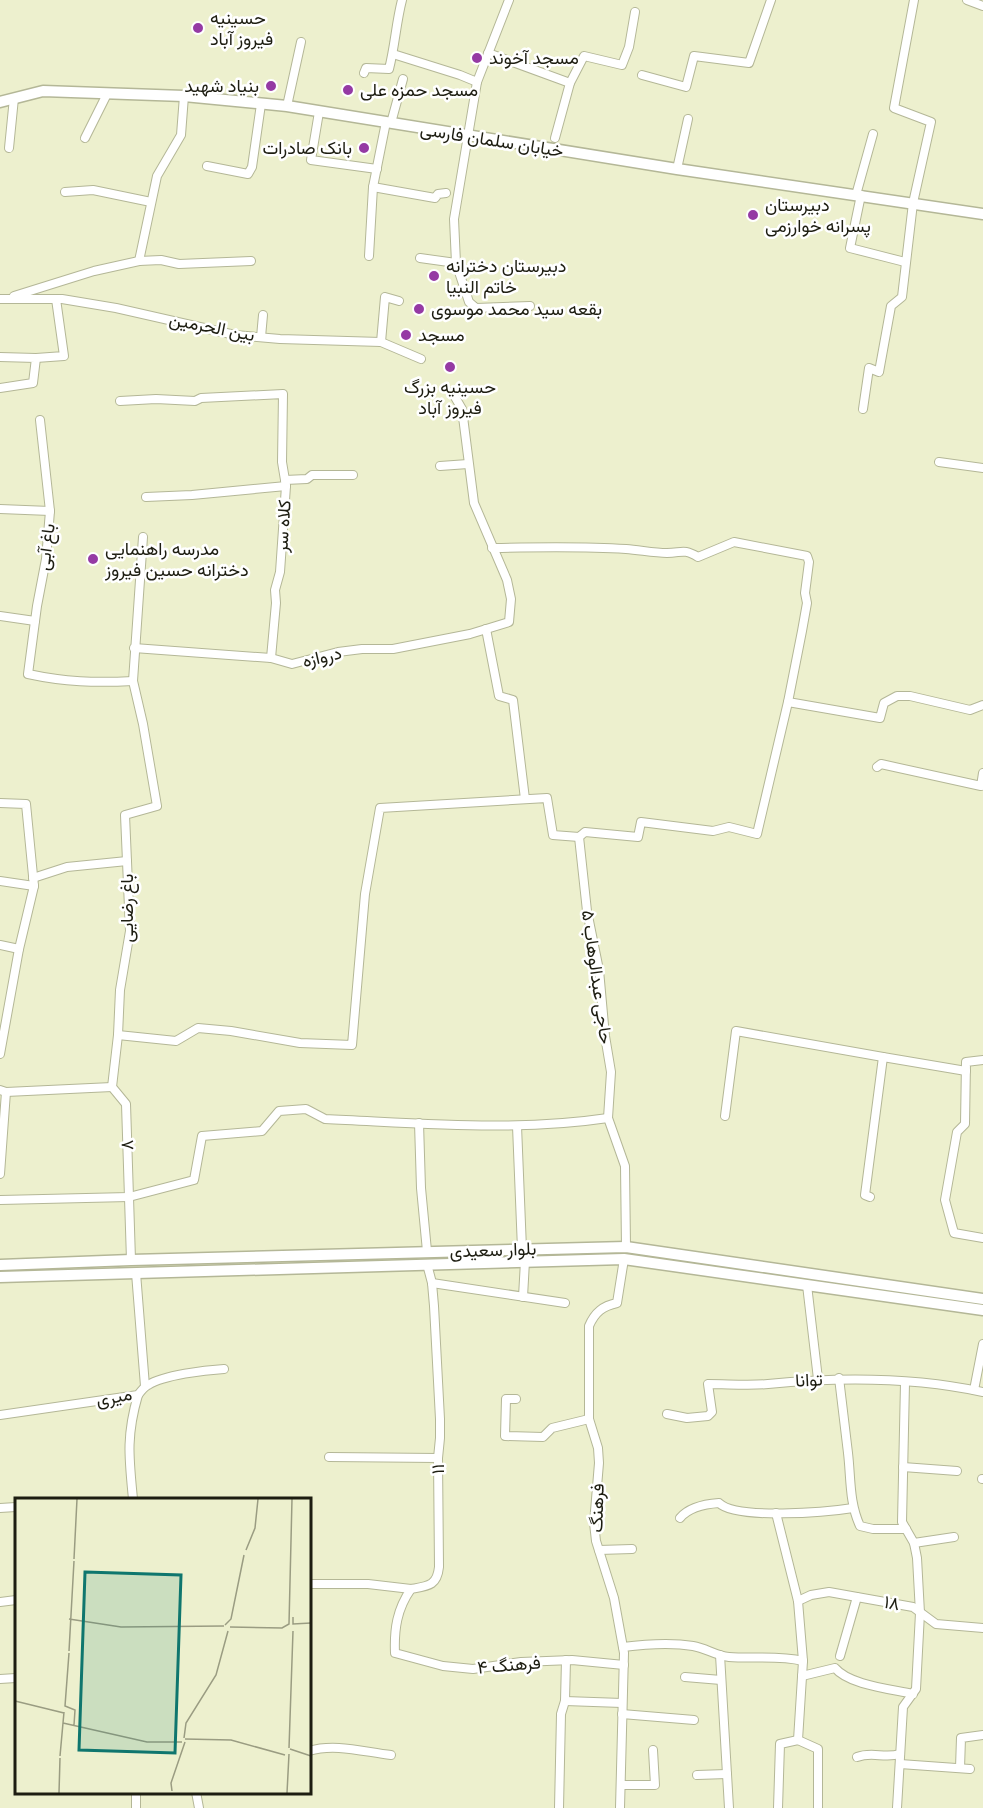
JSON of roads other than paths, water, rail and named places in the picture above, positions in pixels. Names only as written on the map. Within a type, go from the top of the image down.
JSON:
[{"type":"main road","name":"خیابان سلمان فارسی","points":[[0,102],[43,91],[184,96],[287,106],[677,169],[983,214]]},
{"type":"main road","name":"بلوار سعیدی","points":[[0,1265],[626,1247],[983,1299]]},
{"type":"main road","points":[[473,1250],[473,1262]]},
{"type":"main road","name":"بلوار سعیدی","points":[[0,1277],[624,1259],[983,1310]]},
{"type":"main road","points":[[46,1263],[47,1276]]},
{"type":"main road","points":[[838,1290],[840,1278]]},
{"type":"street","points":[[364,73],[366,68],[389,69],[402,0]]},
{"type":"street","points":[[509,0],[477,82],[454,219],[456,263],[469,302],[476,308],[530,306]]},
{"type":"street","points":[[642,75],[686,87],[694,56],[749,63],[771,0]]},
{"type":"street","points":[[863,409],[869,368],[879,372],[891,306],[902,297],[913,203],[931,122],[894,108],[914,0]]},
{"type":"street","points":[[968,0],[983,6]]},
{"type":"street","points":[[555,138],[570,83],[584,56],[622,65],[629,47],[635,12]]},
{"type":"street","points":[[287,106],[301,42]]},
{"type":"street","points":[[488,53],[570,83]]},
{"type":"street","points":[[393,54],[477,82]]},
{"type":"street","points":[[369,256],[376,169],[388,122],[403,79]]},
{"type":"street","points":[[85,138],[107,94]]},
{"type":"street","points":[[139,261],[157,176],[181,135],[184,96]]},
{"type":"street","points":[[9,148],[14,98]]},
{"type":"street","points":[[207,166],[248,174],[252,167],[261,104]]},
{"type":"street","points":[[319,112],[311,160],[376,169]]},
{"type":"street","points":[[677,169],[688,119]]},
{"type":"street","points":[[873,134],[850,248],[905,262]]},
{"type":"street","points":[[373,187],[435,198],[438,194],[446,193]]},
{"type":"street","points":[[65,192],[93,190],[151,202]]},
{"type":"street","points":[[420,258],[456,263]]},
{"type":"street","points":[[3,299],[94,271],[139,261],[161,260],[179,264],[251,261]]},
{"type":"street","points":[[381,342],[385,297],[399,301]]},
{"type":"street","points":[[0,357],[64,356],[56,298]]},
{"type":"street","name":"بین الحرمین","points":[[3,299],[56,298],[116,308],[235,335],[381,342],[422,359]]},
{"type":"street","points":[[261,337],[263,315]]},
{"type":"street","points":[[0,388],[33,383],[36,358]]},
{"type":"street","points":[[0,1174],[3,1091],[112,1087],[118,1035],[176,1041],[198,1028],[231,1031],[300,1044],[352,1045],[365,894],[380,808],[546,798],[553,835],[579,837],[585,831],[638,837],[641,822],[713,831],[729,828],[757,834],[789,702],[807,603],[805,593],[809,562],[807,556],[734,542],[698,557],[689,551],[669,554],[624,549],[556,546],[492,548],[474,503],[462,409],[452,392]]},
{"type":"street","name":"کلاه سر","points":[[120,401],[156,399],[195,401],[201,398],[282,394],[282,462],[286,483],[280,572],[275,590],[271,658]]},
{"type":"street","name":"باغ آبی","points":[[40,420],[50,511],[46,559],[28,674],[57,681],[95,684],[133,681]]},
{"type":"street","points":[[939,462],[983,468]]},
{"type":"street","points":[[440,466],[468,464]]},
{"type":"street","points":[[146,496],[192,495],[286,483],[307,479],[312,475],[353,475]]},
{"type":"street","points":[[0,509],[50,511]]},
{"type":"street","points":[[133,681],[143,537]]},
{"type":"street","name":"دروازه","points":[[134,648],[271,658],[291,664],[338,652],[393,649],[425,644],[486,629],[509,622],[511,598],[507,580],[492,548]]},
{"type":"street","points":[[0,616],[35,621]]},
{"type":"street","points":[[486,629],[499,696],[513,700],[525,799]]},
{"type":"street","name":"باغ رضایی","points":[[118,1035],[120,990],[130,931],[125,815],[157,806],[133,681]]},
{"type":"street","points":[[789,702],[880,718],[884,703],[897,696],[910,696],[970,710],[983,705]]},
{"type":"street","points":[[877,767],[881,764],[981,786],[983,773]]},
{"type":"street","points":[[0,803],[26,804],[34,882],[0,1054]]},
{"type":"street","name":"حاجی عبدالوهاب ۵","points":[[579,837],[587,911],[599,970],[611,1072],[608,1118]]},
{"type":"street","points":[[0,881],[34,882],[68,867],[127,861]]},
{"type":"street","points":[[0,945],[19,950]]},
{"type":"street","points":[[725,1116],[736,1031],[966,1071]]},
{"type":"street","points":[[870,1197],[865,1195],[883,1057]]},
{"type":"street","points":[[983,1060],[966,1062],[965,1124],[957,1132],[945,1200],[954,1233],[983,1238]]},
{"type":"street","name":"۸","points":[[112,1087],[126,1104],[131,1260]]},
{"type":"street","points":[[0,1200],[129,1197],[194,1180],[202,1136],[262,1131],[279,1111],[306,1109],[325,1119],[517,1126],[566,1124],[608,1118],[625,1166],[626,1247]]},
{"type":"street","points":[[419,1123],[421,1188],[427,1251]]},
{"type":"street","points":[[517,1126],[522,1249]]},
{"type":"street","name":"فرهنگ","points":[[620,1808],[623,1647],[614,1598],[596,1541],[594,1523],[598,1448],[588,1419],[589,1326],[600,1309],[618,1303],[624,1259]]},
{"type":"street","points":[[524,1297],[525,1261]]},
{"type":"street","name":"۱۱","points":[[411,1589],[434,1583],[438,1578],[440,1419],[432,1283],[427,1264]]},
{"type":"street","points":[[136,1273],[146,1386]]},
{"type":"street","points":[[432,1283],[565,1303]]},
{"type":"street","points":[[807,1286],[818,1379]]},
{"type":"street","points":[[979,1391],[983,1344]]},
{"type":"street","name":"میری","points":[[0,1415],[138,1395],[146,1386],[156,1381],[207,1370],[224,1369]]},
{"type":"street","points":[[839,1378],[850,1494],[860,1526],[873,1529],[906,1529]]},
{"type":"street","name":"توانا","points":[[667,1414],[687,1418],[708,1416],[712,1412],[708,1384],[766,1384],[839,1378],[932,1384],[979,1391]]},
{"type":"street","points":[[897,1808],[903,1707],[916,1689],[920,1613],[917,1558],[914,1543],[902,1522],[905,1383]]},
{"type":"street","points":[[133,1498],[128,1445],[138,1395]]},
{"type":"street","points":[[516,1399],[506,1399],[505,1436],[543,1437],[552,1428],[588,1419]]},
{"type":"street","points":[[329,1457],[438,1458]]},
{"type":"street","points":[[903,1467],[957,1471]]},
{"type":"street","points":[[680,1518],[685,1512],[719,1503],[725,1509],[755,1513],[827,1512],[853,1508]]},
{"type":"street","points":[[0,1508],[15,1507]]},
{"type":"street","points":[[776,1513],[798,1601],[803,1661],[798,1740]]},
{"type":"street","points":[[914,1543],[954,1537]]},
{"type":"street","points":[[599,1550],[632,1549]]},
{"type":"street","points":[[310,1584],[368,1584],[411,1589]]},
{"type":"street","name":"فرهنگ ۴","points":[[411,1589],[402,1603],[395,1625],[395,1653],[443,1666],[473,1669],[522,1662],[566,1660],[624,1665]]},
{"type":"street","name":"۱۸","points":[[798,1601],[811,1595],[829,1592],[914,1607],[936,1624],[983,1628]]},
{"type":"street","points":[[840,1656],[857,1597]]},
{"type":"street","points":[[0,1602],[15,1600]]},
{"type":"street","points":[[623,1647],[668,1644],[699,1648],[720,1655],[791,1658],[803,1661]]},
{"type":"street","points":[[720,1655],[729,1808]]},
{"type":"street","points":[[560,1808],[561,1714],[565,1701],[566,1660]]},
{"type":"street","points":[[802,1676],[835,1668],[840,1674],[851,1679],[913,1694]]},
{"type":"street","points":[[685,1677],[721,1680]]},
{"type":"street","points":[[0,1679],[15,1678]]},
{"type":"street","points":[[565,1701],[622,1703]]},
{"type":"street","points":[[622,1714],[694,1720]]},
{"type":"street","points":[[960,1768],[961,1738],[983,1735]]},
{"type":"street","points":[[778,1808],[780,1744],[798,1740],[818,1749],[818,1808]]},
{"type":"street","points":[[310,1751],[318,1748],[345,1748],[358,1752],[391,1755]]},
{"type":"street","points":[[621,1785],[655,1785],[653,1750]]},
{"type":"street","points":[[857,1757],[868,1753],[885,1756],[900,1754]]},
{"type":"street","points":[[900,1764],[970,1769]]},
{"type":"street","points":[[697,1775],[727,1774]]},
{"type":"street","points":[[136,1793],[136,1808]]},
{"type":"street","points":[[196,1793],[199,1808]]},
{"type":"place","name":"حسینیه فیروز آباد","points":[[198,28]]},
{"type":"place","name":"مسجد آخوند","points":[[477,58]]},
{"type":"place","name":"بنیاد شهید","points":[[271,86]]},
{"type":"place","name":"مسجد حمزه علی","points":[[348,90]]},
{"type":"place","name":"بانک صادرات","points":[[364,148]]},
{"type":"place","name":"دبیرستان پسرانه خوارزمی","points":[[753,215]]},
{"type":"place","name":"دبیرستان دخترانه خاتم النبیا","points":[[434,276]]},
{"type":"place","name":"بقعه سید محمد موسوی","points":[[419,309]]},
{"type":"place","name":"مسجد","points":[[406,335]]},
{"type":"place","name":"حسینیه بزرگ فیروز آباد","points":[[450,367]]},
{"type":"place","name":"مدرسه راهنمایی دخترانه حسین فیروز","points":[[93,559]]}]
